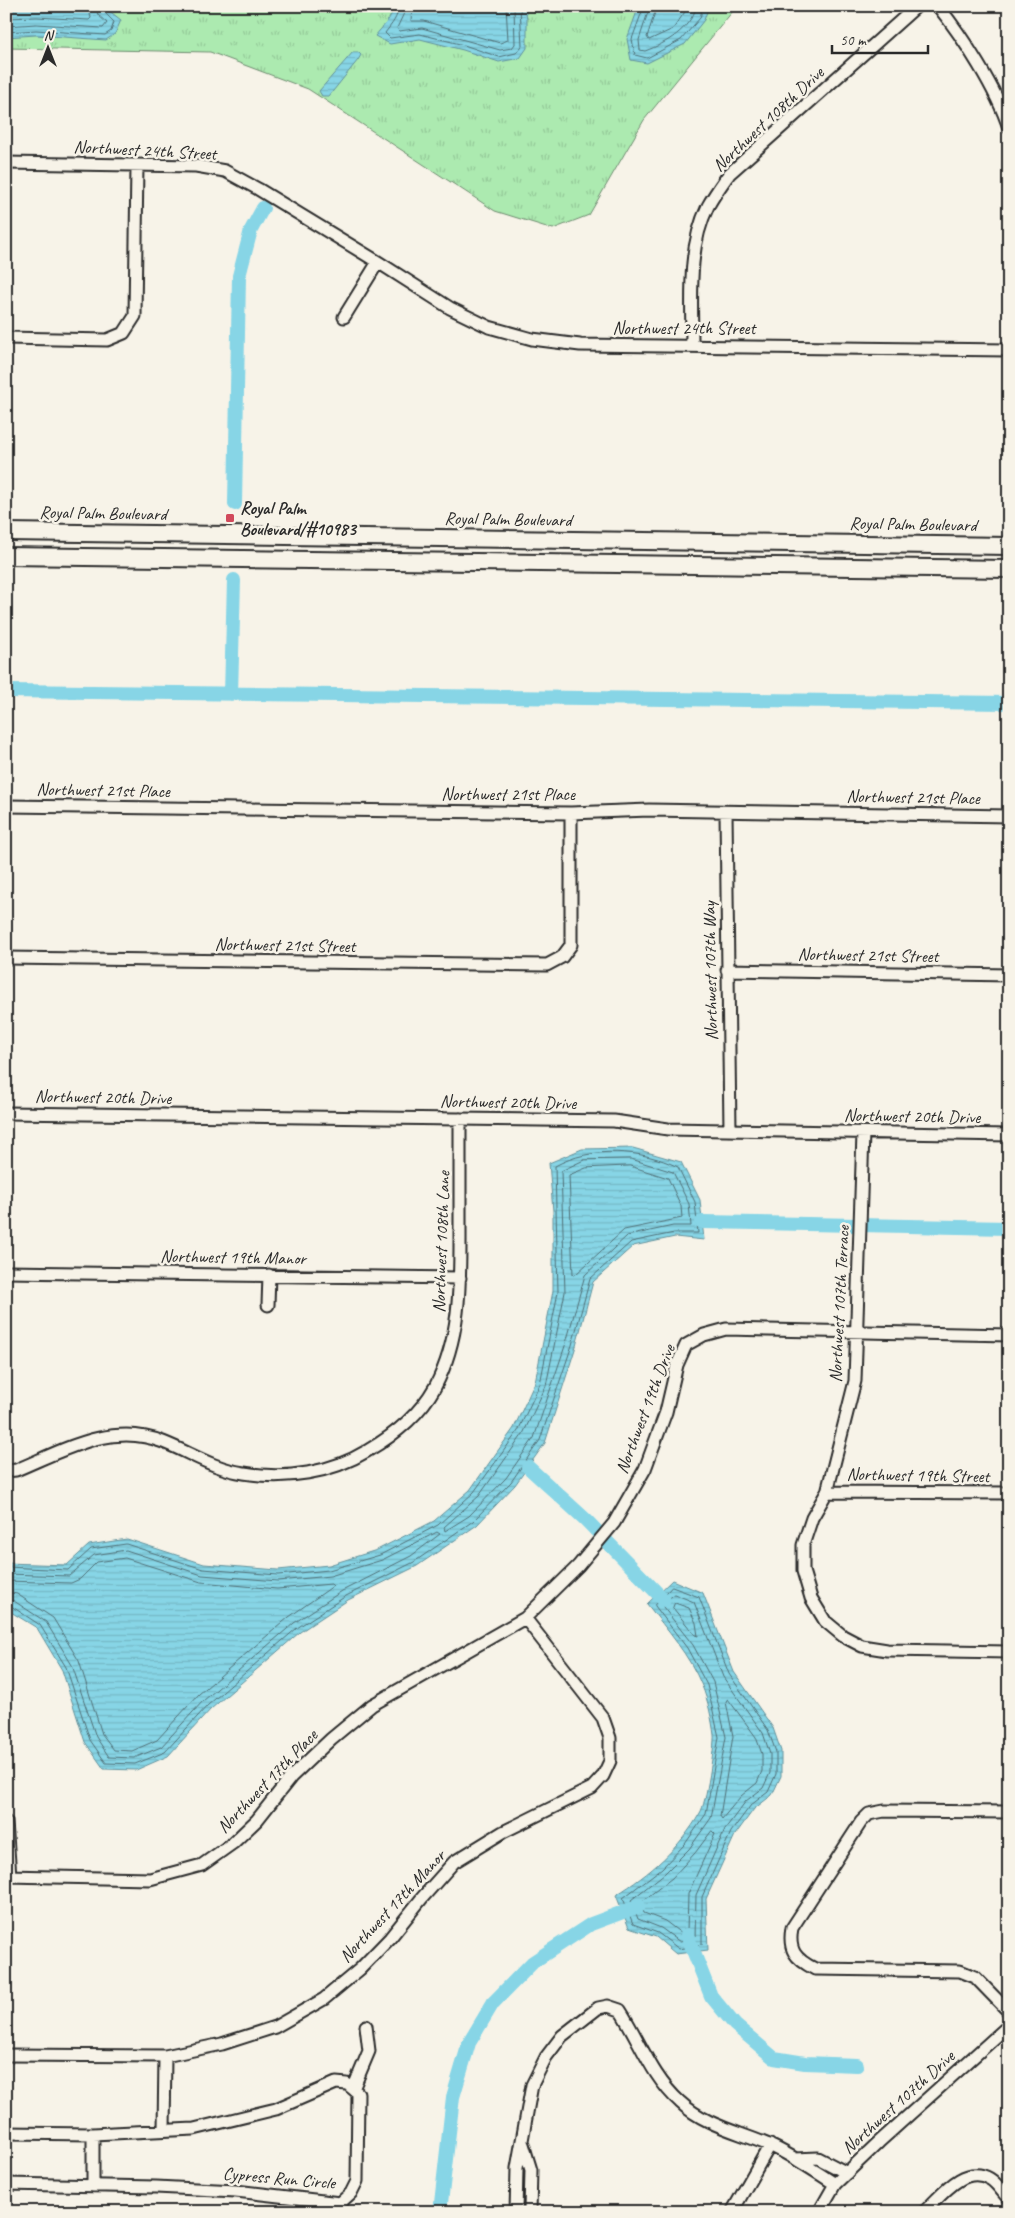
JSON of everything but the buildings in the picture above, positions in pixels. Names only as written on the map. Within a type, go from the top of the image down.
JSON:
[{"type":"main road","name":"Royal Palm Boulevard","points":[[6,532],[1009,546]]},
{"type":"main road","points":[[6,556],[1009,569]]},
{"type":"street","name":"Northwest 108th Drive","points":[[692,345],[692,262],[698,231],[708,205],[729,174],[917,6]]},
{"type":"street","points":[[938,6],[956,28],[984,76],[1009,128]]},
{"type":"street","name":"Northwest 24th Street","points":[[6,162],[196,166],[225,171],[378,262],[450,308],[489,327],[532,339],[580,345],[1009,350]]},
{"type":"street","points":[[6,338],[107,340],[124,333],[135,316],[137,165]]},
{"type":"street","points":[[344,317],[378,262]]},
{"type":"street","name":"Northwest 21st Place","points":[[6,806],[571,813],[649,810],[1009,816]]},
{"type":"street","name":"Northwest 107th Way","points":[[726,812],[730,1130]]},
{"type":"street","name":"Northwest 21st Street","points":[[6,958],[547,965],[562,957],[571,945],[571,813]]},
{"type":"street","name":"Northwest 21st Street","points":[[728,970],[1009,975]]},
{"type":"street","name":"Northwest 20th Drive","points":[[6,1113],[614,1121],[668,1129],[1009,1135]]},
{"type":"street","name":"Northwest 108th Lane","points":[[6,1471],[16,1470],[93,1438],[116,1435],[138,1436],[162,1441],[211,1465],[244,1473],[278,1475],[315,1472],[352,1460],[389,1438],[412,1415],[434,1388],[450,1352],[457,1317],[460,1278],[460,1119]]},
{"type":"street","name":"Northwest 107th Terrace","points":[[863,1133],[855,1380],[827,1492],[812,1518],[803,1545],[803,1571],[811,1598],[825,1620],[842,1636],[862,1646],[887,1650],[1009,1652]]},
{"type":"street","name":"Northwest 19th Manor","points":[[6,1272],[460,1278]]},
{"type":"street","points":[[268,1305],[269,1275]]},
{"type":"street","name":"Northwest 19th Drive","points":[[524,1618],[578,1566],[614,1523],[645,1469],[666,1412],[677,1365],[686,1345],[704,1335],[726,1329],[1009,1335]]},
{"type":"street","name":"Northwest 19th Street","points":[[827,1492],[1009,1493]]},
{"type":"street","name":"Northwest 17th Manor","points":[[6,2054],[165,2056],[222,2044],[275,2026],[324,1999],[360,1969],[390,1938],[454,1862],[503,1832],[592,1788],[603,1776],[610,1761],[610,1738],[603,1718],[524,1618]]},
{"type":"street","name":"Northwest 17th Place","points":[[8,1876],[150,1879],[202,1865],[239,1837],[257,1820],[292,1777],[331,1739],[372,1705],[524,1618]]},
{"type":"street","points":[[1009,1812],[884,1811],[869,1814],[861,1822],[792,1928],[790,1942],[796,1956],[814,1969],[960,1971],[975,1977],[1009,2012]]},
{"type":"street","points":[[6,1822],[8,1876]]},
{"type":"street","points":[[516,2212],[517,2168],[532,2085],[546,2057],[562,2036],[598,2008],[608,2006],[620,2010],[658,2079],[681,2104],[718,2126],[770,2145],[835,2184]]},
{"type":"street","name":"Northwest 107th Drive","points":[[819,2212],[835,2184],[847,2172],[1009,2025]]},
{"type":"street","points":[[6,2133],[93,2134],[194,2130],[276,2109],[336,2083],[347,2084],[353,2089],[368,2051],[366,2026]]},
{"type":"street","points":[[164,2130],[165,2056]]},
{"type":"street","name":"Cypress Run Circle","points":[[6,2184],[236,2191],[340,2202],[351,2193],[357,2181],[358,2093],[353,2089]]},
{"type":"street","points":[[93,2134],[93,2186]]},
{"type":"street","points":[[522,2140],[530,2170],[530,2212]]},
{"type":"street","points":[[732,2212],[770,2145]]},
{"type":"street","points":[[795,2159],[818,2158],[847,2172]]},
{"type":"street","points":[[924,2212],[957,2179],[977,2174],[991,2179],[1009,2199]]},
{"type":"green space","points":[[6,6],[737,6],[644,120],[589,215],[553,229],[495,211],[308,89],[210,52],[6,48]]},
{"type":"water","points":[[6,6],[103,6],[121,20],[115,34],[106,40],[36,35],[6,37]]},
{"type":"water","points":[[393,6],[525,6],[527,48],[520,58],[499,62],[420,39],[390,44],[375,36],[389,18]]},
{"type":"water","points":[[639,6],[709,6],[704,20],[685,44],[647,63],[631,60],[627,39]]},
{"type":"water","points":[[353,52],[358,52],[361,55],[358,60],[329,96],[322,96],[319,91]]},
{"type":"water","points":[[633,1148],[681,1162],[700,1200],[704,1240],[675,1237],[633,1246],[593,1282],[576,1346],[545,1443],[515,1485],[477,1525],[417,1566],[348,1600],[300,1632],[211,1709],[168,1756],[136,1770],[104,1769],[85,1742],[62,1670],[37,1628],[6,1609],[6,1563],[67,1565],[89,1545],[127,1539],[204,1564],[278,1570],[329,1565],[377,1550],[434,1521],[470,1490],[514,1428],[535,1382],[553,1291],[553,1211],[549,1163],[582,1149]]},
{"type":"water","points":[[672,1580],[703,1593],[734,1672],[773,1728],[781,1751],[781,1776],[772,1795],[754,1809],[735,1835],[706,1899],[708,1950],[676,1954],[656,1937],[629,1928],[616,1895],[652,1869],[683,1838],[700,1813],[710,1775],[714,1735],[710,1710],[704,1692],[685,1654],[647,1604]]},
{"type":"waterway","points":[[235,504],[239,276],[251,230],[263,208]]},
{"type":"waterway","points":[[231,694],[234,580]]},
{"type":"waterway","points":[[6,691],[1009,703]]},
{"type":"waterway","points":[[702,1222],[1009,1228]]},
{"type":"waterway","points":[[528,1467],[585,1519],[664,1600]]},
{"type":"waterway","points":[[440,2212],[453,2097],[469,2043],[493,2003],[533,1962],[591,1924],[639,1906]]},
{"type":"waterway","points":[[687,1935],[711,1996],[735,2025],[774,2058],[805,2063],[857,2065]]},
{"type":"place","name":"Royal Palm Boulevard/#10983","points":[[230,518]]}]
